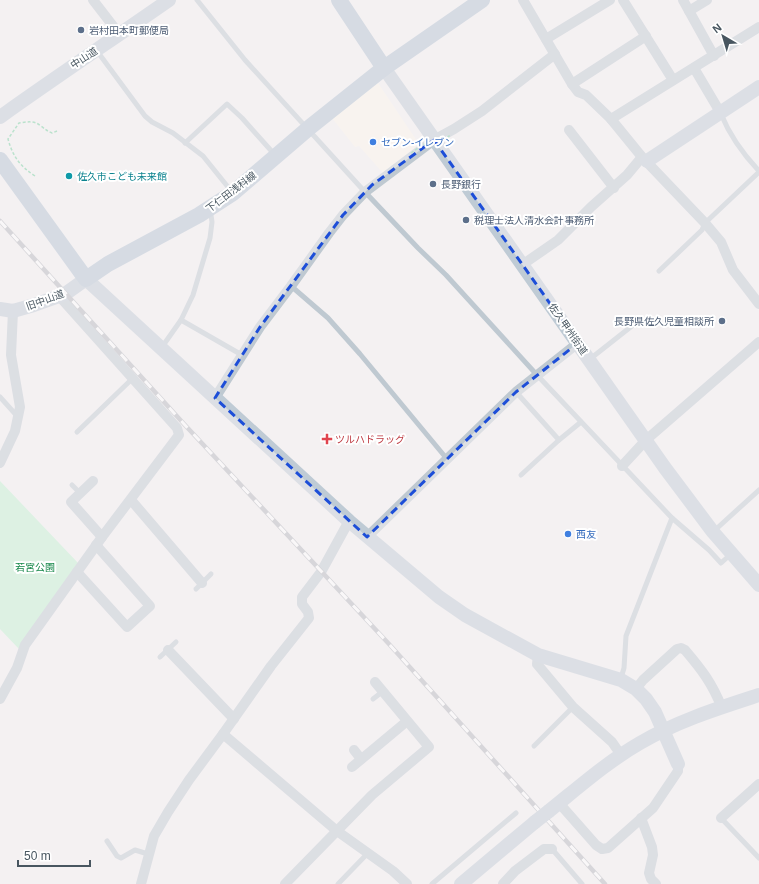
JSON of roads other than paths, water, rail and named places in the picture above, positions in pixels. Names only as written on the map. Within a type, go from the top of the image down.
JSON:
[{"type":"main road","points":[[338,0],[384,68]]},
{"type":"main road","name":"下仁田浅科線","points":[[86,279],[108,264],[208,210],[233,193],[384,68],[482,0]]},
{"type":"main road","points":[[0,160],[86,279]]},
{"type":"street","points":[[92,0],[120,34]]},
{"type":"street","name":"中山道","points":[[0,117],[53,78],[169,0]]},
{"type":"street","points":[[523,0],[578,92],[586,95],[611,120],[705,223],[721,242],[734,270],[759,304]]},
{"type":"street","points":[[546,39],[610,0]]},
{"type":"street","points":[[623,0],[673,80]]},
{"type":"street","points":[[682,0],[690,11],[714,56]]},
{"type":"street","points":[[690,11],[707,0]]},
{"type":"street","points":[[611,120],[759,27]]},
{"type":"street","points":[[572,84],[646,36]]},
{"type":"street","points":[[215,398],[260,327],[292,286],[343,215],[365,192],[434,140],[482,111],[555,54]]},
{"type":"street","name":"佐久甲州街道","points":[[384,68],[646,440],[713,532],[759,585]]},
{"type":"street","points":[[694,68],[720,112]]},
{"type":"street","points":[[522,265],[558,240],[591,207],[645,159],[759,87]]},
{"type":"street","points":[[569,130],[614,188]]},
{"type":"street","points":[[86,279],[349,521],[439,597],[465,616],[538,654],[621,680],[636,689],[651,706],[678,764],[678,771],[653,808],[608,848],[602,849],[554,807]]},
{"type":"street","name":"旧中山道","points":[[6,310],[34,305],[60,296],[86,279]]},
{"type":"street","points":[[0,698],[17,668],[25,645],[99,541],[179,435],[177,428],[60,296]]},
{"type":"street","points":[[0,463],[15,431],[19,418],[20,407],[10,355],[6,310]]},
{"type":"street","points":[[622,466],[646,440],[759,342]]},
{"type":"street","points":[[367,537],[516,392],[578,343]]},
{"type":"street","points":[[77,572],[127,627],[150,606],[99,541],[71,502],[93,481]]},
{"type":"street","points":[[131,500],[199,586]]},
{"type":"street","points":[[140,884],[154,836],[168,812],[189,780],[271,666],[309,618],[308,612],[302,604],[302,597],[321,572],[349,521]]},
{"type":"street","points":[[636,689],[643,680],[677,649],[682,648],[704,672],[716,692],[722,708]]},
{"type":"street","points":[[164,654],[234,719]]},
{"type":"street","points":[[538,654],[537,664],[573,707],[612,742],[621,755]]},
{"type":"street","points":[[285,884],[372,795],[428,748],[375,682]]},
{"type":"street","points":[[461,884],[596,772],[621,755],[662,731],[687,720],[759,695]]},
{"type":"street","points":[[352,766],[406,722]]},
{"type":"street","points":[[223,734],[337,831],[393,871],[407,884]]},
{"type":"street","points":[[354,750],[361,760]]},
{"type":"street","points":[[721,818],[759,784]]},
{"type":"street","points":[[641,818],[652,847],[653,855],[649,873],[651,879],[656,884]]},
{"type":"street","points":[[503,884],[515,871],[544,848],[552,849]]},
{"type":"lane","points":[[197,0],[245,60],[365,192],[446,275],[537,375],[672,518],[709,550],[721,563],[732,554]]},
{"type":"lane","points":[[96,50],[145,116],[152,122],[173,133],[203,156],[233,193]]},
{"type":"lane","points":[[185,143],[227,104],[242,118],[276,156]]},
{"type":"lane","points":[[659,271],[702,230],[705,223],[759,172],[746,158],[736,143],[720,112]]},
{"type":"lane","points":[[162,348],[181,320],[193,295],[210,238],[212,222],[211,215],[208,210]]},
{"type":"lane","points":[[292,286],[328,318],[360,354],[447,459]]},
{"type":"lane","points":[[589,359],[642,318]]},
{"type":"lane","points":[[181,320],[242,355]]},
{"type":"lane","points":[[77,432],[133,378]]},
{"type":"lane","points":[[516,392],[559,440]]},
{"type":"lane","points":[[0,397],[19,418]]},
{"type":"lane","points":[[521,475],[581,422]]},
{"type":"lane","points":[[72,485],[80,493]]},
{"type":"lane","points":[[713,532],[759,490]]},
{"type":"lane","points":[[621,680],[624,668],[626,636],[672,518]]},
{"type":"lane","points":[[199,586],[211,574]]},
{"type":"lane","points":[[164,654],[176,642]]},
{"type":"lane","points":[[373,699],[382,692]]},
{"type":"lane","points":[[534,746],[573,707]]},
{"type":"lane","points":[[432,884],[516,813]]},
{"type":"lane","points":[[721,818],[759,858]]},
{"type":"lane","points":[[107,841],[117,856],[121,858],[135,850],[148,854]]},
{"type":"lane","points":[[552,849],[582,884]]},
{"type":"lane","points":[[338,884],[368,853]]},
{"type":"railway","points":[[0,221],[184,424],[389,644],[605,884]]},
{"type":"place","name":"岩村田本町郵便局","points":[[81,30]]},
{"type":"place","name":"セブン-イレブン","points":[[373,142]]},
{"type":"place","name":"佐久市こども未来館","points":[[69,176]]},
{"type":"place","name":"長野銀行","points":[[433,184]]},
{"type":"place","name":"税理士法人清水会計事務所","points":[[466,220]]},
{"type":"place","name":"長野県佐久児童相談所","points":[[722,321]]},
{"type":"place","name":"ツルハドラッグ","points":[[327,439]]},
{"type":"place","name":"西友","points":[[568,534]]},
{"type":"park label","name":"若宮公園","points":[[35,567]]}]
